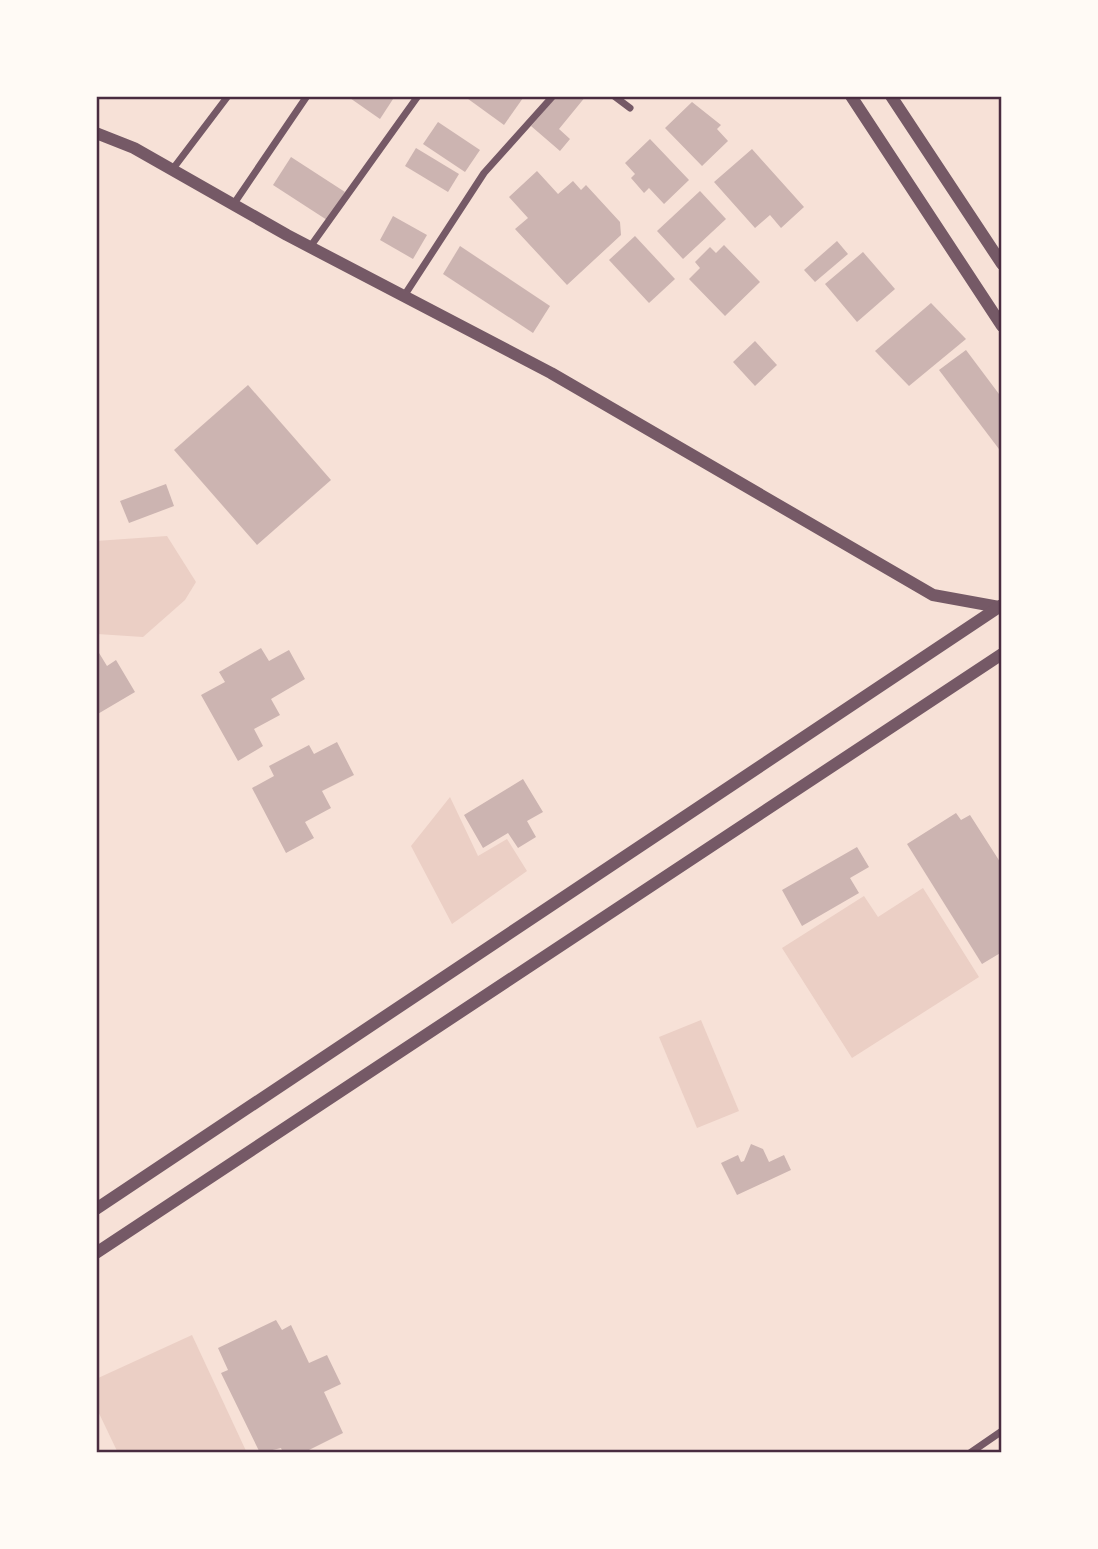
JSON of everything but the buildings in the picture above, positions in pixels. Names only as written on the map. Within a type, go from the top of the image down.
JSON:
[{"type":"street","points":[[172,170],[228,96]]},
{"type":"street","points":[[233,205],[307,96]]},
{"type":"street","points":[[310,247],[418,96]]},
{"type":"street","points":[[404,296],[484,173],[552,96]]},
{"type":"street","points":[[614,96],[630,108]]},
{"type":"street","points":[[851,96],[1002,326]]},
{"type":"street","points":[[891,96],[1002,264]]},
{"type":"street","points":[[96,133],[134,148],[310,247],[551,373],[933,595],[1000,606]]},
{"type":"street","points":[[96,1209],[1000,606]]},
{"type":"street","points":[[96,1253],[1002,654]]},
{"type":"street","points":[[970,1453],[1002,1431]]},
{"type":"shaded area","points":[[167,536],[196,582],[185,600],[143,637],[97,634],[96,541]]},
{"type":"shaded area","points":[[450,797],[478,856],[507,839],[527,871],[452,924],[411,846]]},
{"type":"shaded area","points":[[923,888],[979,977],[852,1058],[782,948],[864,896],[878,917]]},
{"type":"shaded area","points":[[701,1020],[739,1111],[697,1128],[659,1037]]},
{"type":"shaded area","points":[[192,1335],[247,1453],[118,1453],[96,1407],[96,1379]]}]
